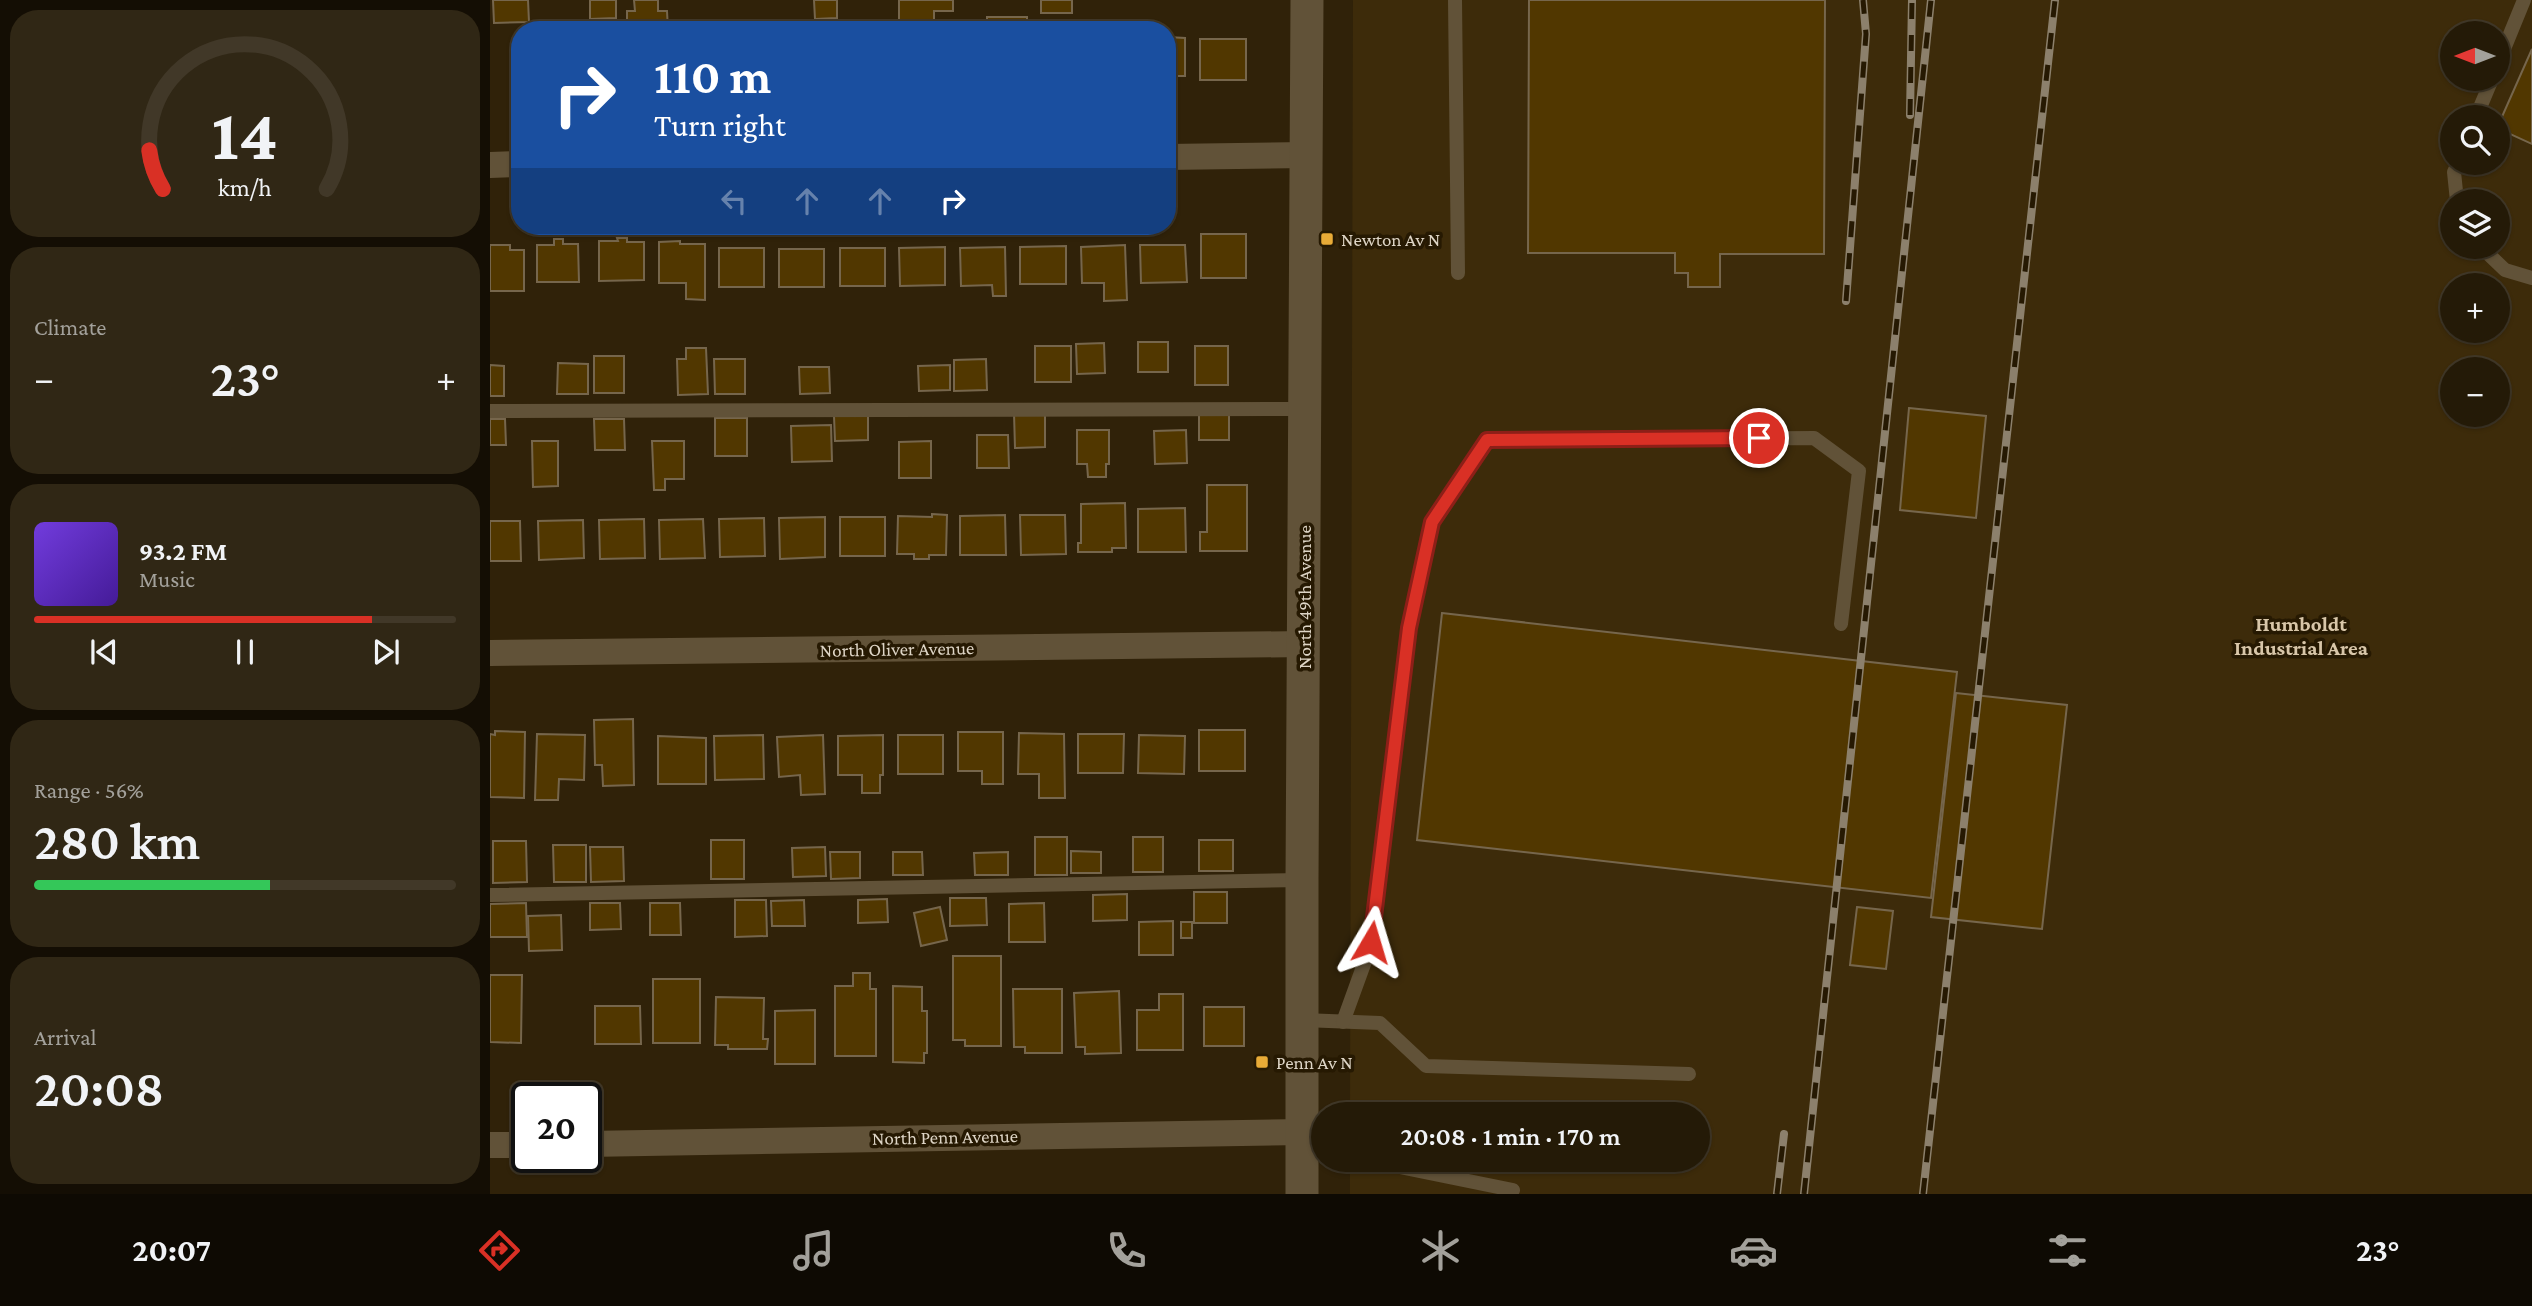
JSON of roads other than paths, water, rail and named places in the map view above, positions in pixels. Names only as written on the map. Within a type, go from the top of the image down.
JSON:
[{"type":"street","name":"North 49th Avenue","points":[[1302,1194],[1306,1148],[1302,880],[1307,0]]},
{"type":"street","points":[[1176,156],[1306,155]]},
{"type":"street","points":[[490,164],[511,164]]},
{"type":"street","name":"North Oliver Avenue","points":[[490,653],[1304,644]]},
{"type":"street","name":"North Penn Avenue","points":[[602,1143],[1306,1148]]},
{"type":"street","points":[[490,1145],[511,1144]]},
{"type":"lane","points":[[1455,0],[1458,273]]},
{"type":"lane","points":[[2510,34],[2524,0]]},
{"type":"lane","points":[[2494,259],[2505,270],[2532,278]]},
{"type":"lane","points":[[490,411],[1304,409]]},
{"type":"lane","points":[[1343,1022],[1371,942],[1409,628],[1432,522],[1487,440],[1814,438],[1859,471],[1841,624]]},
{"type":"lane","points":[[490,895],[1302,880]]},
{"type":"lane","points":[[1303,1020],[1380,1023],[1426,1066],[1689,1074]]},
{"type":"lane","points":[[1424,1172],[1513,1190]]},
{"type":"railway","points":[[1846,301],[1866,34],[1863,0]]},
{"type":"railway","points":[[1910,115],[1912,0]]},
{"type":"railway","points":[[1804,1194],[1931,0]]},
{"type":"railway","points":[[1923,1194],[2055,0]]},
{"type":"railway","points":[[1777,1194],[1784,1134]]},
{"type":"place","name":"Newton Av N","points":[[1327,239]]},
{"type":"place","name":"Penn Av N","points":[[1262,1062]]},
{"type":"district","name":"Humboldt Industrial Area","points":[[2301,636]]}]
